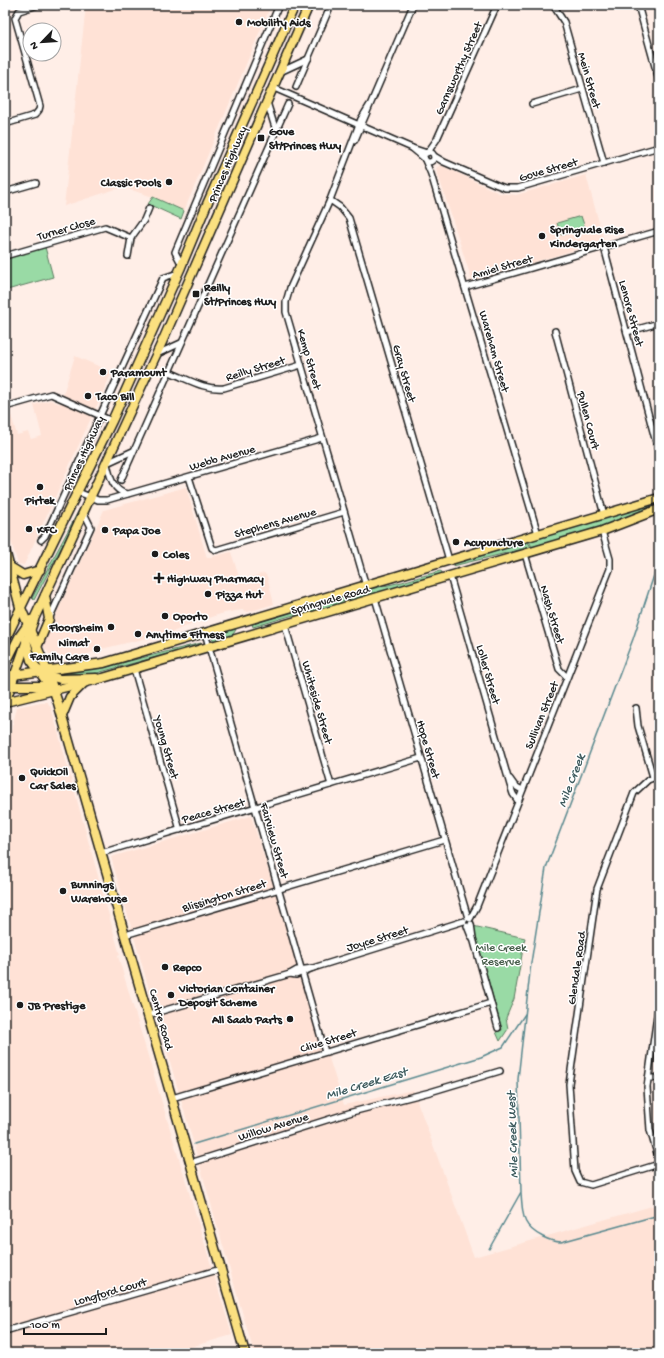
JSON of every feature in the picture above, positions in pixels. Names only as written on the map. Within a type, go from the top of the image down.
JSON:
[{"type":"main road","name":"Princes Highway","points":[[5,640],[112,421],[182,265],[207,204],[295,5]]},
{"type":"main road","name":"Princes Highway","points":[[5,665],[35,617],[92,498],[274,88],[309,5]]},
{"type":"main road","points":[[262,82],[274,88]]},
{"type":"main road","name":"Springvale Road","points":[[5,676],[38,671],[48,673],[100,664],[659,498]]},
{"type":"main road","name":"Springvale Road","points":[[5,702],[103,678],[525,554],[602,531],[659,509]]},
{"type":"main road","name":"Centre Road","points":[[5,550],[21,608],[48,673],[62,716],[245,1353]]},
{"type":"main road","points":[[449,560],[450,576]]},
{"type":"main road","points":[[10,567],[23,575],[40,570]]},
{"type":"main road","points":[[36,647],[48,620],[45,596]]},
{"type":"main road","name":"Princes Highway","points":[[5,702],[8,686],[15,674],[26,642],[28,627]]},
{"type":"main road","name":"Centre Road","points":[[26,642],[30,656],[38,671],[54,691]]},
{"type":"main road","points":[[48,673],[60,679],[103,678]]},
{"type":"main road","points":[[62,716],[70,697],[84,683]]},
{"type":"main road","points":[[8,686],[42,686],[54,691]]},
{"type":"street","points":[[5,124],[35,115],[40,109],[15,18],[20,11],[38,5]]},
{"type":"street","name":"Princes Highway","points":[[182,265],[175,252],[279,5]]},
{"type":"street","points":[[296,87],[331,5]]},
{"type":"street","name":"Kemp Street","points":[[366,586],[286,312],[286,302],[290,288],[330,200],[360,125],[413,5]]},
{"type":"street","name":"Garnsworthy Street","points":[[425,160],[427,152],[437,138],[497,5]]},
{"type":"street","name":"Mein Street","points":[[553,5],[564,22],[604,163]]},
{"type":"street","points":[[638,5],[659,81]]},
{"type":"street","points":[[280,72],[308,59]]},
{"type":"street","points":[[249,78],[262,82]]},
{"type":"street","points":[[274,88],[412,148],[427,152]]},
{"type":"street","points":[[532,104],[582,89]]},
{"type":"street","points":[[267,102],[276,131]]},
{"type":"street","points":[[121,480],[288,104]]},
{"type":"street","name":"Garnsworthy Street","points":[[433,158],[437,138]]},
{"type":"street","name":"Gove Street","points":[[427,152],[433,158],[507,188],[518,188],[659,147]]},
{"type":"street","points":[[412,148],[425,160],[433,158]]},
{"type":"street","name":"Wareham Street","points":[[431,174],[433,158]]},
{"type":"street","name":"Wareham Street","points":[[425,160],[431,174],[466,287],[538,534]]},
{"type":"street","points":[[5,192],[36,183]]},
{"type":"street","points":[[197,200],[207,204]]},
{"type":"street","name":"Gray Street","points":[[330,200],[340,207],[349,218],[449,560]]},
{"type":"street","points":[[128,256],[131,238],[144,220],[149,208]]},
{"type":"street","name":"Turner Close","points":[[5,256],[105,227],[131,238]]},
{"type":"street","name":"Amiel Street","points":[[466,287],[659,232]]},
{"type":"street","name":"Lenore Street","points":[[604,247],[659,454]]},
{"type":"street","name":"Princes Highway","points":[[41,540],[45,536],[99,415],[163,278],[178,273]]},
{"type":"street","points":[[627,332],[659,323]]},
{"type":"street","name":"Pullen Court","points":[[555,331],[604,515]]},
{"type":"street","points":[[156,354],[181,343]]},
{"type":"street","name":"Reilly Street","points":[[169,372],[208,388],[215,389],[224,388],[301,365]]},
{"type":"street","points":[[5,407],[51,394],[112,421]]},
{"type":"street","points":[[653,430],[659,428]]},
{"type":"street","name":"Webb Avenue","points":[[78,492],[92,498],[105,500],[322,438]]},
{"type":"street","points":[[127,494],[121,492],[115,486],[107,464],[124,457],[134,450]]},
{"type":"street","name":"Stephens Avenue","points":[[189,477],[212,548],[216,550],[344,512]]},
{"type":"street","points":[[48,620],[90,528],[91,524],[84,513]]},
{"type":"street","name":"Sullivan Street","points":[[468,922],[477,906],[610,569],[610,559],[602,531]]},
{"type":"street","name":"Nash Street","points":[[525,554],[560,669],[567,677]]},
{"type":"street","name":"Loller Street","points":[[450,576],[513,794],[518,801]]},
{"type":"street","name":"Hope Street","points":[[375,598],[498,1028]]},
{"type":"street","name":"Whiteside Street","points":[[285,624],[331,785]]},
{"type":"street","name":"Fairview Street","points":[[205,633],[325,1052]]},
{"type":"street","name":"Young Street","points":[[134,669],[180,830]]},
{"type":"street","points":[[636,708],[638,726],[656,776]]},
{"type":"street","points":[[5,722],[5,734]]},
{"type":"street","name":"Peace Street","points":[[101,853],[421,758]]},
{"type":"street","name":"Glendale Road","points":[[656,776],[645,782],[634,793],[597,889],[569,1084],[575,1171],[580,1182],[591,1185],[659,1164]]},
{"type":"street","points":[[509,778],[515,786],[522,790]]},
{"type":"street","name":"Blissington Street","points":[[125,935],[444,840]]},
{"type":"street","name":"Joyce Street","points":[[148,1015],[468,922]]},
{"type":"street","points":[[659,1001],[647,1087],[650,1130],[659,1160]]},
{"type":"street","name":"Clive Street","points":[[172,1098],[491,1003]]},
{"type":"street","name":"Willow Avenue","points":[[190,1163],[352,1112],[430,1092],[500,1071]]},
{"type":"street","points":[[648,1078],[659,1078]]},
{"type":"street","name":"Longford Court","points":[[5,1331],[221,1269]]},
{"type":"shaded area","points":[[86,5],[271,5],[184,211],[153,197],[122,187],[64,206]]},
{"type":"shaded area","points":[[441,165],[499,193],[516,195],[586,175],[604,241],[472,281],[436,168]]},
{"type":"shaded area","points":[[75,356],[112,372],[24,565],[18,564],[5,521],[5,413],[10,412],[17,435],[28,432],[31,439],[42,436],[34,405],[50,400],[60,404]]},
{"type":"shaded area","points":[[186,487],[207,558],[231,552],[240,580],[264,573],[267,576],[274,604],[248,612],[242,610],[224,613],[195,622],[173,632],[97,650],[84,656],[87,659],[55,661],[42,645],[104,510]]},
{"type":"shaded area","points":[[47,702],[51,707],[120,955],[118,956],[232,1335],[170,1353],[5,1353],[5,758],[17,707]]},
{"type":"shaded area","points":[[251,816],[344,1105],[413,1090],[474,1257],[659,1204],[659,1353],[254,1353],[111,857]]},
{"type":"green space","points":[[153,197],[184,211],[181,219],[148,204]]},
{"type":"green space","points":[[581,216],[585,228],[561,235],[557,223]]},
{"type":"green space","points":[[45,247],[53,277],[7,290],[5,282],[5,258]]},
{"type":"green space","points":[[659,502],[659,506],[612,524],[532,547],[529,541]]},
{"type":"green space","points":[[80,508],[82,508],[34,600],[32,598]]},
{"type":"green space","points":[[528,542],[531,547],[453,566],[456,563]]},
{"type":"green space","points":[[440,571],[442,572],[441,574],[314,612],[290,616],[253,627],[252,624],[361,591],[402,582]]},
{"type":"green space","points":[[236,629],[233,634],[228,637],[216,641],[212,639],[213,635]]},
{"type":"green space","points":[[201,643],[201,645],[93,674],[61,676],[61,674],[64,673],[102,668]]},
{"type":"green space","name":"Mile Creek Reserve","points":[[473,926],[525,938],[514,999],[506,1018],[508,1029],[500,1041],[496,1032],[502,1030]]},
{"type":"waterway","name":"Mile Creek","points":[[489,1249],[521,1192],[518,1079],[531,963],[546,868],[633,639],[659,560]]},
{"type":"waterway","name":"Mile Creek East","points":[[194,1144],[481,1057],[503,1047],[525,1014]]},
{"type":"waterway","points":[[521,1193],[523,1214],[527,1224],[536,1233],[556,1242],[561,1242],[659,1215]]},
{"type":"place","name":"Mobility Aids","points":[[239,22]]},
{"type":"place","name":"Gove St/Princes Hwy","points":[[261,138]]},
{"type":"place","name":"Classic Pools","points":[[169,182]]},
{"type":"place","name":"Springvale Rise Kindergarten","points":[[542,236]]},
{"type":"place","name":"Reilly St/Princes Hwy","points":[[196,294]]},
{"type":"place","name":"Paramount","points":[[103,372]]},
{"type":"place","name":"Taco Bill","points":[[88,396]]},
{"type":"place","name":"Pirtek","points":[[40,487]]},
{"type":"place","name":"KFC","points":[[29,529]]},
{"type":"place","name":"Papa Joe","points":[[105,530]]},
{"type":"place","name":"Acupuncture","points":[[456,542]]},
{"type":"place","name":"Coles","points":[[155,554]]},
{"type":"place","name":"Highway Pharmacy","points":[[159,578]]},
{"type":"place","name":"Pizza Hut","points":[[208,594]]},
{"type":"place","name":"Oporto","points":[[165,616]]},
{"type":"place","name":"Floorsheim","points":[[111,627]]},
{"type":"place","name":"Anytime Fitness","points":[[138,634]]},
{"type":"place","name":"Nimat Family Care","points":[[97,649]]},
{"type":"place","name":"QuickOil Car Sales","points":[[22,778]]},
{"type":"place","name":"Bunnings Warehouse","points":[[63,891]]},
{"type":"place","name":"Repco","points":[[165,967]]},
{"type":"place","name":"Victorian Container Deposit Scheme","points":[[171,995]]},
{"type":"place","name":"JB Prestige","points":[[20,1005]]},
{"type":"place","name":"All Saab Parts","points":[[290,1019]]},
{"type":"water label","name":"Mile Creek West","points":[[511,1135]]}]
